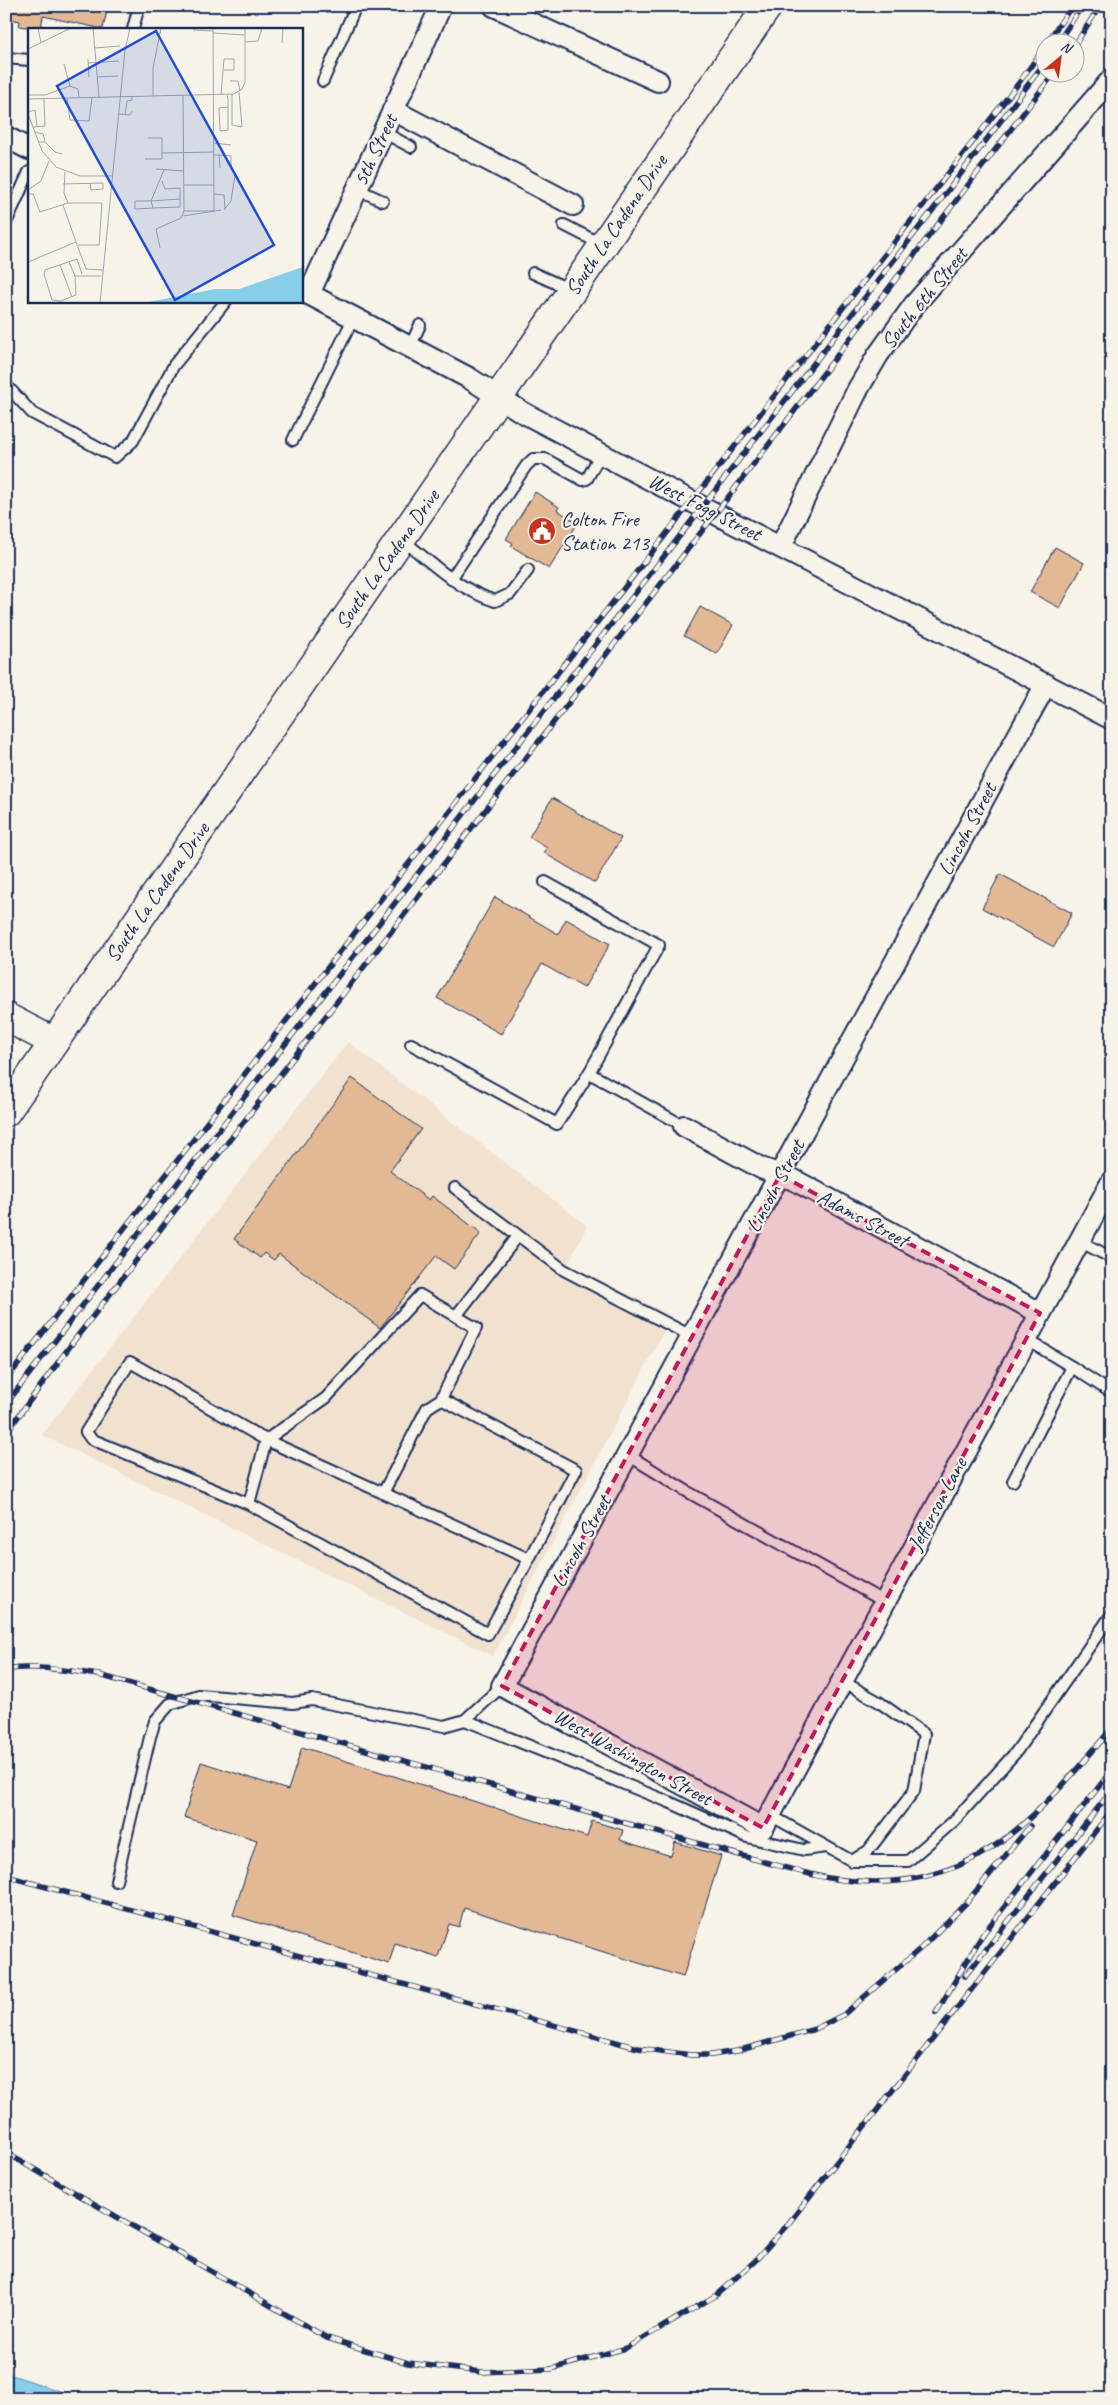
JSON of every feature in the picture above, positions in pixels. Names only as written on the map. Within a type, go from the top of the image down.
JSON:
[{"type":"main road","name":"South La Cadena Drive","points":[[6,1112],[768,6]]},
{"type":"main road","points":[[6,1017],[54,1042]]},
{"type":"street","name":"5th Street","points":[[305,292],[357,189],[441,6]]},
{"type":"street","points":[[494,6],[658,81]]},
{"type":"street","name":"South 6th Street","points":[[780,546],[858,389],[883,348],[914,305],[1112,79]]},
{"type":"street","points":[[394,110],[574,205]]},
{"type":"street","points":[[6,137],[28,148]]},
{"type":"street","name":"West Fogg Street","points":[[305,292],[499,396],[522,412],[1112,719]]},
{"type":"street","name":"Lincoln Street","points":[[502,1686],[1046,684]]},
{"type":"street","name":"Adams Street","points":[[684,1126],[761,1168],[794,1180],[1040,1313]]},
{"type":"street","name":"Jefferson Lane","points":[[766,1821],[1112,1181]]},
{"type":"street","name":"West Washington Street","points":[[502,1686],[766,1821]]},
{"type":"lane","points":[[133,28],[139,6]]},
{"type":"lane","points":[[322,81],[356,6]]},
{"type":"lane","points":[[6,58],[28,60]]},
{"type":"lane","points":[[383,132],[411,147]]},
{"type":"lane","points":[[6,222],[28,174]]},
{"type":"lane","points":[[357,189],[383,201]]},
{"type":"lane","points":[[564,225],[603,245]]},
{"type":"lane","points":[[533,273],[571,290]]},
{"type":"lane","points":[[6,385],[32,413],[115,457],[133,440],[174,365],[225,302]]},
{"type":"lane","points":[[293,440],[354,318]]},
{"type":"lane","points":[[410,347],[420,325]]},
{"type":"lane","points":[[451,579],[526,466],[533,459],[545,459],[583,480],[587,479],[601,453]]},
{"type":"lane","points":[[401,538],[451,579],[474,594],[495,601],[510,594],[528,570]]},
{"type":"lane","points":[[411,1044],[558,1124],[589,1073],[659,946],[545,882]]},
{"type":"lane","points":[[589,1073],[684,1126]]},
{"type":"lane","points":[[455,1188],[564,1270],[693,1337]]},
{"type":"lane","points":[[456,1316],[518,1236]]},
{"type":"lane","points":[[1079,1241],[1112,1258]]},
{"type":"lane","points":[[248,1504],[266,1440],[326,1398],[420,1295],[476,1328],[441,1399],[427,1408],[384,1493]]},
{"type":"lane","points":[[1026,1339],[1112,1393]]},
{"type":"lane","points":[[441,1399],[576,1470],[529,1559],[488,1634],[248,1504],[91,1439],[86,1432],[130,1362],[266,1440],[529,1559]]},
{"type":"lane","points":[[1014,1480],[1072,1367]]},
{"type":"lane","points":[[628,1455],[688,1492],[885,1602]]},
{"type":"lane","points":[[766,1821],[826,1847],[852,1861],[908,1861],[954,1820],[1016,1752],[1112,1614]]},
{"type":"lane","points":[[842,1681],[879,1702],[924,1734],[914,1791],[868,1851],[852,1861]]},
{"type":"lane","points":[[116,1881],[150,1737],[155,1721],[170,1704],[199,1694],[293,1704],[312,1700],[444,1726],[465,1720],[502,1686]]},
{"type":"lane","points":[[465,1720],[661,1799],[746,1837],[804,1850],[826,1847]]},
{"type":"highlighted area","points":[[780,1175],[1040,1313],[763,1828],[502,1686]]},
{"type":"shaded area","points":[[348,1042],[587,1226],[568,1264],[672,1316],[493,1656],[42,1435]]},
{"type":"water","points":[[6,2373],[84,2399],[6,2399]]},
{"type":"building","points":[[6,6],[108,6],[103,28],[43,16],[41,28],[34,28],[19,26],[20,21],[6,18]]},
{"type":"building","name":"Colton Fire Station 213","points":[[535,492],[559,507],[557,510],[578,523],[549,569],[511,546],[513,543],[506,539]]},
{"type":"building","points":[[1055,547],[1084,563],[1060,608],[1030,592]]},
{"type":"building","points":[[700,607],[733,625],[717,654],[684,636]]},
{"type":"building","points":[[552,798],[621,838],[595,883],[544,853],[547,848],[529,837]]},
{"type":"building","points":[[1000,874],[1072,913],[1054,947],[982,908]]},
{"type":"building","points":[[495,897],[558,934],[566,919],[610,944],[584,988],[542,964],[501,1034],[437,998]]},
{"type":"building","points":[[352,1078],[421,1129],[390,1171],[429,1200],[432,1196],[481,1233],[454,1269],[436,1256],[380,1328],[279,1254],[274,1260],[264,1253],[260,1258],[234,1239]]},
{"type":"building","points":[[302,1747],[587,1837],[592,1821],[623,1830],[620,1840],[671,1856],[675,1842],[721,1856],[683,1977],[464,1908],[459,1927],[449,1924],[438,1957],[395,1943],[389,1964],[233,1915],[257,1840],[184,1817],[201,1762],[288,1790]]},
{"type":"railway","points":[[1054,32],[1072,6]]},
{"type":"railway","points":[[1065,32],[1082,6]]},
{"type":"railway","points":[[1083,32],[1100,6]]},
{"type":"railway","points":[[6,1380],[1036,59]]},
{"type":"railway","points":[[6,1404],[953,184],[1036,74]]},
{"type":"railway","points":[[6,1433],[76,1338],[733,491],[1047,82]]},
{"type":"railway","points":[[6,1670],[41,1668],[99,1675],[792,1870],[835,1879],[882,1882],[924,1877],[961,1864],[994,1846],[1025,1822],[1054,1794],[1112,1728]]},
{"type":"railway","points":[[936,2013],[983,1934],[1112,1770]]},
{"type":"railway","points":[[965,1976],[1112,1790]]},
{"type":"railway","points":[[6,2153],[327,2338],[408,2363],[482,2372],[551,2369],[626,2348],[715,2296],[755,2261],[788,2224],[1112,1810]]},
{"type":"railway","points":[[6,1876],[638,2048],[691,2055],[712,2055],[737,2051],[815,2029],[843,2015],[921,1948],[966,1903],[1030,1826]]},
{"type":"place","name":"Colton Fire Station 213","points":[[542,531]]}]
